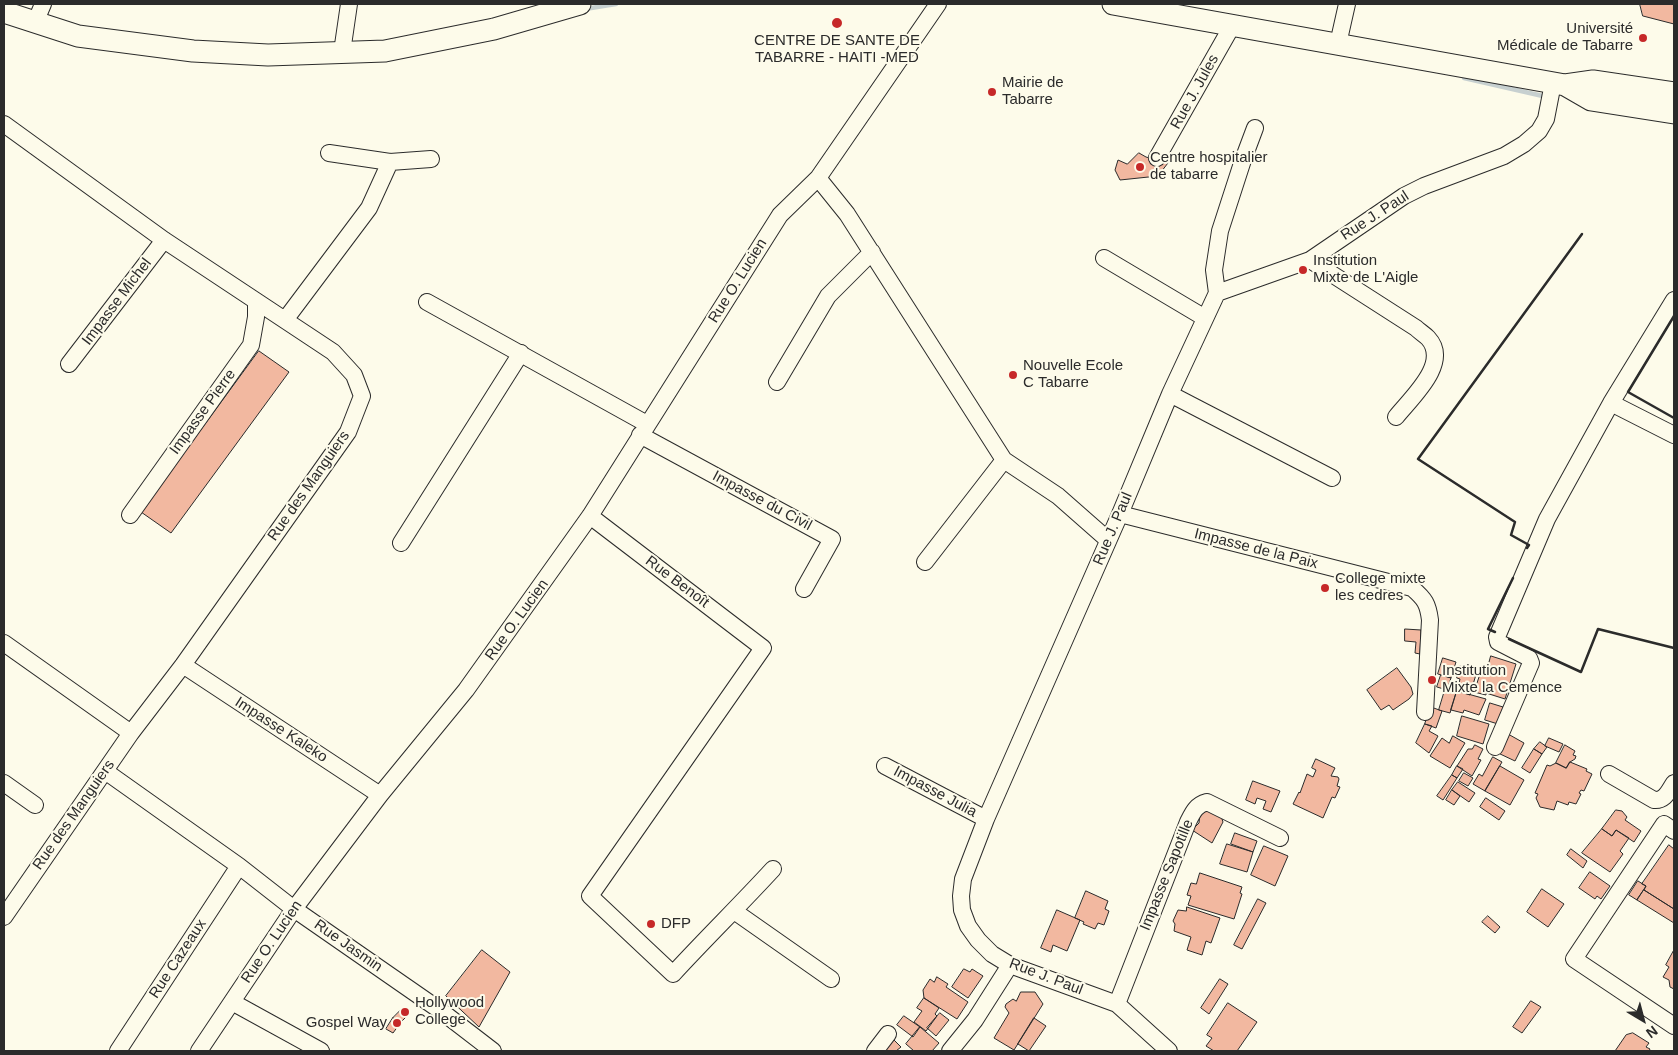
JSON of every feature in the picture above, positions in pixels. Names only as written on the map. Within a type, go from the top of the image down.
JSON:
[{"type":"main road","points":[[1113,4],[1559,84],[1593,81],[1674,93]]},
{"type":"main road","points":[[4,10],[39,13],[78,36],[193,51],[268,55],[386,51],[494,29],[570,5]]},
{"type":"main road","points":[[1559,84],[1591,100],[1674,113]]},
{"type":"street","points":[[4,10],[6,4]]},
{"type":"street","points":[[342,52],[349,4]]},
{"type":"street","name":"Rue O. Lucien","points":[[199,1051],[294,909],[380,795],[466,690],[590,516],[780,215],[818,178],[938,4]]},
{"type":"street","points":[[1338,44],[1347,4]]},
{"type":"street","name":"Rue J. Jules","points":[[1157,158],[1232,26]]},
{"type":"street","name":"Rue J. Paul","points":[[1169,1051],[1116,1004],[1010,965],[992,954],[978,940],[968,926],[962,910],[961,896],[963,879],[986,819],[1120,514],[1170,394],[1217,294],[1310,260],[1404,196],[1430,183],[1504,156],[1524,144],[1539,131],[1559,84]]},
{"type":"street","name":"Rue des Manguiers","points":[[4,124],[164,240],[333,352],[354,375],[362,396],[348,432],[183,665],[104,771],[4,917]]},
{"type":"street","points":[[1217,294],[1214,270],[1220,231],[1255,128]]},
{"type":"street","points":[[329,153],[390,162],[431,159]]},
{"type":"street","points":[[285,320],[368,208],[390,162]]},
{"type":"street","points":[[818,178],[848,214],[1004,460],[1058,496],[1108,540]]},
{"type":"street","name":"Impasse Michel","points":[[70,364],[164,240]]},
{"type":"street","points":[[777,382],[828,296],[872,252]]},
{"type":"street","points":[[1104,258],[1205,318]]},
{"type":"street","points":[[1310,260],[1416,328],[1429,339],[1434,351],[1435,362],[1430,375],[1396,417]]},
{"type":"street","points":[[1495,747],[1531,663],[1529,658],[1498,642],[1497,637],[1547,518],[1612,403],[1674,300]]},
{"type":"street","name":"Impasse Pierre","points":[[130,515],[251,345],[256,317],[256,301]]},
{"type":"street","points":[[427,302],[520,353],[644,430]]},
{"type":"street","points":[[401,543],[520,353]]},
{"type":"street","points":[[1170,394],[1332,478]]},
{"type":"street","points":[[1612,403],[1674,435]]},
{"type":"street","name":"Impasse du Civil","points":[[644,430],[832,539],[804,589]]},
{"type":"street","points":[[925,562],[1004,460]]},
{"type":"street","name":"Impasse de la Paix","points":[[1120,514],[1412,588],[1422,596],[1429,607],[1425,712]]},
{"type":"street","name":"Rue Benoît","points":[[590,516],[763,648],[590,896],[673,974],[696,948],[734,912]]},
{"type":"street","points":[[4,643],[131,733]]},
{"type":"street","name":"Impasse Kaleko","points":[[183,665],[380,795]]},
{"type":"street","name":"Impasse Julia","points":[[885,766],[986,819]]},
{"type":"street","name":"Rue Jasmin","points":[[104,771],[239,866],[294,909],[441,1011],[494,1051]]},
{"type":"street","points":[[1609,774],[1654,800],[1665,798],[1674,783]]},
{"type":"street","points":[[4,783],[35,806]]},
{"type":"street","name":"Impasse Sapotille","points":[[1116,1004],[1194,810],[1200,804],[1207,802],[1280,838]]},
{"type":"street","points":[[1674,831],[1664,824],[1574,959],[1674,1026]]},
{"type":"street","name":"Rue Cazeaux","points":[[118,1051],[239,866]]},
{"type":"street","points":[[773,869],[734,912],[831,979]]},
{"type":"street","points":[[950,1051],[975,1020],[1010,965]]},
{"type":"street","points":[[232,1002],[321,1051]]},
{"type":"street","points":[[875,1051],[888,1034]]},
{"type":"building","points":[[1640,4],[1674,4],[1674,24],[1643,16]]},
{"type":"building","name":"Centre hospitalier de tabarre","points":[[1139,153],[1161,161],[1171,159],[1158,176],[1120,180],[1115,170],[1118,160],[1127,164]]},
{"type":"building","points":[[259,351],[289,372],[171,533],[141,512]]},
{"type":"building","points":[[1405,629],[1421,630],[1420,654],[1415,653],[1416,642],[1405,641]]},
{"type":"building","points":[[1491,656],[1516,664],[1505,699],[1486,693],[1486,695],[1474,692],[1481,671],[1486,672]]},
{"type":"building","points":[[1443,658],[1456,662],[1451,678],[1438,674]]},
{"type":"building","points":[[1460,666],[1477,671],[1470,695],[1457,691],[1460,679],[1457,678]]},
{"type":"building","points":[[1397,668],[1411,687],[1413,694],[1393,710],[1389,705],[1381,710],[1367,690]]},
{"type":"building","points":[[1441,675],[1451,678],[1447,690],[1437,687]]},
{"type":"building","points":[[1445,690],[1456,693],[1450,713],[1439,710]]},
{"type":"building","points":[[1457,691],[1486,699],[1479,715],[1464,710],[1463,713],[1451,710]]},
{"type":"building","points":[[1490,703],[1503,707],[1498,724],[1485,720]]},
{"type":"building","points":[[1431,707],[1442,711],[1436,728],[1425,724]]},
{"type":"building","points":[[1462,716],[1489,724],[1483,744],[1457,736]]},
{"type":"building","points":[[1425,724],[1432,726],[1429,731],[1438,736],[1429,753],[1416,743]]},
{"type":"building","points":[[1508,734],[1524,743],[1515,761],[1498,753]]},
{"type":"building","points":[[1453,736],[1465,743],[1450,768],[1430,756],[1442,738],[1449,743]]},
{"type":"building","points":[[1549,738],[1563,744],[1559,752],[1545,746]]},
{"type":"building","points":[[1540,742],[1547,747],[1542,754],[1534,749]]},
{"type":"building","points":[[1475,745],[1483,749],[1478,759],[1481,760],[1472,776],[1457,766],[1468,749],[1472,749]]},
{"type":"building","points":[[1565,745],[1575,751],[1573,755],[1576,756],[1566,768],[1556,763]]},
{"type":"building","points":[[1534,749],[1542,754],[1530,773],[1522,768]]},
{"type":"building","points":[[1493,757],[1502,762],[1485,791],[1473,784],[1479,774],[1482,776]]},
{"type":"building","points":[[1316,759],[1335,768],[1331,776],[1338,777],[1337,786],[1340,787],[1335,798],[1332,797],[1323,818],[1293,804],[1300,793],[1307,774],[1313,777],[1316,770],[1312,768]]},
{"type":"building","points":[[1570,762],[1587,769],[1586,771],[1592,774],[1584,791],[1581,790],[1579,793],[1581,794],[1576,804],[1569,802],[1568,805],[1557,801],[1554,810],[1540,807],[1536,798],[1538,794],[1535,793],[1547,765],[1550,766],[1556,763],[1566,768]]},
{"type":"building","points":[[1457,766],[1463,769],[1457,778],[1452,775]]},
{"type":"building","points":[[1500,766],[1524,780],[1510,805],[1485,791]]},
{"type":"building","points":[[1464,773],[1473,778],[1468,786],[1459,781]]},
{"type":"building","points":[[1452,775],[1457,778],[1443,800],[1437,796]]},
{"type":"building","points":[[1253,781],[1280,791],[1271,812],[1263,809],[1266,801],[1257,798],[1255,804],[1246,800]]},
{"type":"building","points":[[1458,782],[1475,793],[1469,802],[1452,790]]},
{"type":"building","points":[[1452,790],[1460,796],[1454,805],[1446,800]]},
{"type":"building","points":[[1486,798],[1505,811],[1499,820],[1480,807]]},
{"type":"building","points":[[1219,810],[1223,822],[1212,843],[1192,830],[1199,823],[1200,813]]},
{"type":"building","points":[[1616,810],[1622,811],[1627,817],[1625,820],[1641,831],[1634,842],[1616,830],[1612,836],[1602,829]]},
{"type":"building","points":[[1602,829],[1612,836],[1616,830],[1629,838],[1620,851],[1623,854],[1610,872],[1582,853]]},
{"type":"building","points":[[1235,833],[1257,841],[1253,852],[1231,844]]},
{"type":"building","points":[[1227,844],[1253,852],[1247,872],[1220,864]]},
{"type":"building","points":[[1669,845],[1674,849],[1674,909],[1644,890],[1646,886],[1642,884]]},
{"type":"building","points":[[1264,846],[1288,856],[1275,886],[1251,875]]},
{"type":"building","points":[[1571,849],[1587,861],[1583,868],[1567,855]]},
{"type":"building","points":[[1590,872],[1610,886],[1601,899],[1597,896],[1595,899],[1579,888]]},
{"type":"building","points":[[1200,873],[1242,887],[1240,893],[1242,894],[1234,919],[1188,905],[1191,896],[1187,895],[1191,883],[1196,884]]},
{"type":"building","points":[[1638,881],[1646,886],[1637,900],[1629,895]]},
{"type":"building","points":[[1542,889],[1564,904],[1548,927],[1527,912]]},
{"type":"building","points":[[1644,890],[1674,909],[1674,923],[1637,900]]},
{"type":"building","points":[[1086,891],[1108,901],[1105,909],[1109,911],[1104,925],[1098,923],[1095,929],[1075,918]]},
{"type":"building","points":[[1258,899],[1266,903],[1242,949],[1234,945]]},
{"type":"building","points":[[1187,907],[1220,918],[1211,943],[1206,941],[1202,955],[1187,950],[1191,937],[1174,931],[1175,924],[1173,921],[1178,910],[1186,911]]},
{"type":"building","points":[[1057,910],[1080,920],[1067,951],[1053,945],[1051,952],[1041,948]]},
{"type":"building","points":[[1488,916],[1500,927],[1495,933],[1482,922]]},
{"type":"building","points":[[482,950],[510,972],[479,1027],[446,996]]},
{"type":"building","points":[[1674,950],[1674,989],[1670,987],[1669,980],[1663,977],[1669,967],[1666,965]]},
{"type":"building","points":[[964,969],[970,972],[972,969],[983,976],[968,998],[952,987]]},
{"type":"building","points":[[937,977],[948,984],[946,987],[968,1002],[957,1019],[924,998],[923,990],[930,979],[934,982]]},
{"type":"building","points":[[1220,979],[1228,984],[1209,1014],[1201,1008]]},
{"type":"building","points":[[1021,992],[1035,992],[1043,1004],[1014,1050],[994,1038],[1009,1013],[1005,1007],[1006,1004],[1013,999],[1016,1001]]},
{"type":"building","points":[[924,998],[939,1008],[935,1014],[937,1016],[926,1031],[914,1022],[922,1011],[917,1008]]},
{"type":"building","points":[[1531,1001],[1541,1007],[1522,1033],[1513,1027]]},
{"type":"building","points":[[1228,1003],[1257,1022],[1237,1051],[1214,1051],[1206,1046],[1212,1038],[1207,1035]]},
{"type":"building","points":[[403,1008],[409,1014],[401,1022],[393,1018]]},
{"type":"building","points":[[940,1013],[949,1020],[936,1036],[927,1028]]},
{"type":"building","points":[[904,1016],[920,1027],[913,1037],[897,1025]]},
{"type":"building","points":[[393,1018],[401,1022],[393,1033],[386,1029]]},
{"type":"building","points":[[1034,1018],[1046,1026],[1029,1051],[1018,1044]]},
{"type":"building","points":[[920,1027],[939,1043],[932,1051],[914,1051],[906,1044]]},
{"type":"building","points":[[1633,1033],[1649,1043],[1646,1047],[1650,1049],[1649,1051],[1615,1051],[1626,1035]]},
{"type":"building","points":[[894,1040],[901,1047],[896,1051],[884,1051]]},
{"type":"waterway","points":[[585,9],[616,4]]},
{"type":"waterway","points":[[1464,78],[1547,97]]},
{"type":"wall","points":[[1527,548],[1529,545],[1511,535],[1515,522],[1418,459],[1582,234]]},
{"type":"wall","points":[[1674,316],[1628,392],[1674,418]]},
{"type":"wall","points":[[1495,632],[1488,629],[1513,578]]},
{"type":"wall","points":[[1509,639],[1581,672],[1598,629],[1674,648]]},
{"type":"place","name":"CENTRE DE SANTE DE TABARRE - HAITI -MED","points":[[837,23]]},
{"type":"place","name":"Université Médicale de Tabarre","points":[[1643,38]]},
{"type":"place","name":"Mairie de Tabarre","points":[[992,92]]},
{"type":"place","name":"Centre hospitalier de tabarre","points":[[1140,167]]},
{"type":"place","name":"Institution Mixte de L'Aigle","points":[[1303,270]]},
{"type":"place","name":"Nouvelle Ecole C Tabarre","points":[[1013,375]]},
{"type":"place","name":"College mixte les cedres","points":[[1325,588]]},
{"type":"place","name":"Institution Mixte la Cemence","points":[[1432,680]]},
{"type":"place","name":"DFP","points":[[651,924]]},
{"type":"place","name":"Hollywood College","points":[[405,1012]]},
{"type":"place","name":"Gospel Way","points":[[397,1023]]}]
